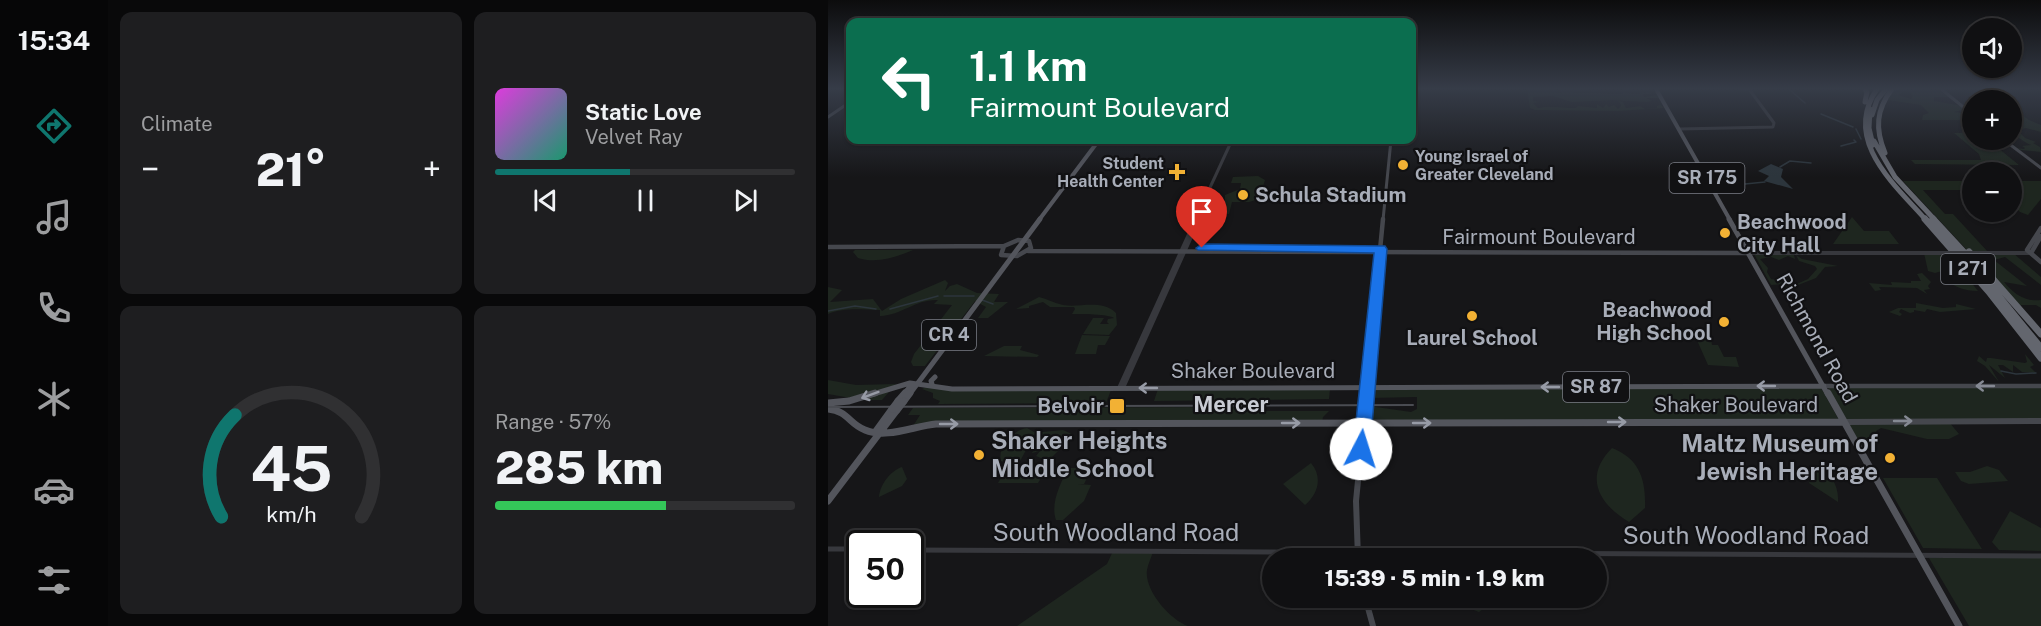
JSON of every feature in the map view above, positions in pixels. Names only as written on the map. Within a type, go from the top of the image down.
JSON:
[{"type":"highway","points":[[1869,118],[1874,147],[1894,179],[1988,283],[2040,354]]},
{"type":"highway","points":[[1872,118],[1873,138],[1889,170],[2002,295],[2041,342]]},
{"type":"highway","name":"I 271","points":[[1877,118],[1878,136],[1894,170],[2041,334]]},
{"type":"highway","name":"I 271","points":[[1863,119],[1869,146],[1892,182],[1990,292],[2040,354]]},
{"type":"highway","points":[[1889,170],[1923,203]]},
{"type":"highway","points":[[1892,182],[1948,239]]},
{"type":"highway","points":[[1984,268],[2041,342]]},
{"type":"main road","name":"Richmond Road","points":[[1672,118],[1959,626]]},
{"type":"main road","name":"CR 4","points":[[828,495],[1096,144]]},
{"type":"main road","points":[[1358,548],[1356,501],[1391,144]]},
{"type":"main road","points":[[2017,150],[2041,168]]},
{"type":"main road","points":[[2029,251],[2041,228]]},
{"type":"main road","points":[[2029,251],[2041,236]]},
{"type":"main road","points":[[828,248],[1003,248],[1022,240],[1031,243],[1029,249]]},
{"type":"main road","points":[[1003,248],[1001,255],[1010,257]]},
{"type":"main road","name":"Fairmount Boulevard","points":[[1010,257],[1029,249],[1702,251]]},
{"type":"main road","name":"Fairmount Boulevard","points":[[1380,250],[1749,251]]},
{"type":"main road","points":[[2029,251],[2041,262]]},
{"type":"main road","points":[[932,384],[935,377]]},
{"type":"main road","name":"Shaker Boulevard","points":[[828,404],[853,401],[915,383],[932,384],[950,389],[1122,385],[1367,388],[2041,386]]},
{"type":"main road","points":[[828,409],[843,412],[862,429],[878,431]]},
{"type":"main road","name":"Shaker Boulevard","points":[[878,431],[936,424],[2041,421]]},
{"type":"main road","points":[[1840,429],[1851,433]]},
{"type":"main road","name":"CR 4","points":[[828,501],[878,431]]},
{"type":"main road","points":[[1368,608],[1373,626]]},
{"type":"street","points":[[1678,129],[1773,127],[1774,123],[1770,118]]},
{"type":"street","points":[[1122,385],[1231,144]]},
{"type":"street","name":"Fairmount Boulevard","points":[[1749,251],[1945,252]]},
{"type":"street","name":"Fairmount Boulevard","points":[[1749,251],[2029,251]]},
{"type":"street","points":[[828,549],[846,549]]},
{"type":"street","name":"South Woodland Road","points":[[924,550],[1262,555]]},
{"type":"street","name":"South Woodland Road","points":[[1607,556],[2041,556]]},
{"type":"shaded area","points":[[1962,118],[1962,120],[1922,120]]},
{"type":"shaded area","points":[[2022,118],[2041,125],[2041,132],[2022,129]]},
{"type":"shaded area","points":[[1954,133],[1962,133],[1962,140]]},
{"type":"shaded area","points":[[2022,135],[2036,142],[2033,143],[2040,147],[2041,152],[2021,150],[2025,148],[2022,146],[2031,145],[2022,140]]},
{"type":"shaded area","points":[[1974,150],[2000,150],[2015,162],[1915,164],[1911,160],[1981,160]]},
{"type":"shaded area","points":[[1771,164],[1783,169],[1781,177],[1793,189],[1764,181],[1769,176],[1758,171]]},
{"type":"shaded area","points":[[1258,176],[1265,180],[1259,199],[1249,202],[1232,202],[1229,214],[1219,213],[1219,206],[1208,204],[1212,195],[1221,195],[1220,201],[1225,202],[1225,195],[1240,189],[1241,183],[1231,183],[1233,177]]},
{"type":"shaded area","points":[[1903,181],[1962,181],[1962,190],[1923,190],[1945,214],[1953,214],[1988,252],[2013,253],[2041,277],[2041,285],[2005,257],[1994,260],[2027,286],[2004,282],[2016,293],[2025,298],[2041,300],[2041,308],[2036,305],[2018,305]]},
{"type":"shaded area","points":[[2022,181],[2041,181],[2041,199],[2028,215],[2022,213]]},
{"type":"shaded area","points":[[1852,217],[1864,231],[1889,231],[1899,244],[1833,244]]},
{"type":"shaded area","points":[[855,250],[913,250],[879,260],[865,260],[858,258],[853,252]]},
{"type":"shaded area","points":[[1924,253],[1949,254],[1978,291],[1952,284],[1944,279],[1948,274],[1942,271],[1935,273],[1928,271]]},
{"type":"shaded area","points":[[1754,254],[1794,255],[1795,259],[1788,256],[1779,260],[1771,257],[1760,259],[1768,268],[1767,272],[1771,279],[1783,281],[1790,287],[1808,279],[1817,269],[1815,266],[1799,261],[1796,255],[1802,259],[1838,266],[1825,267],[1816,278],[1788,289],[1782,284],[1771,285]]},
{"type":"shaded area","points":[[1922,273],[1931,282],[1928,286],[1930,289],[1924,290],[1927,294],[1917,288],[1879,287],[1881,290],[1875,291],[1869,283],[1892,285],[1891,282],[1911,283],[1911,281],[1921,281],[1917,274]]},
{"type":"shaded area","points":[[945,280],[948,283],[945,291],[957,284],[977,293],[999,294],[994,302],[1008,302],[988,318],[978,318],[986,307],[975,301],[925,366],[913,366],[911,362],[914,354],[952,305],[934,304],[938,300],[930,300],[888,315],[880,316],[880,310],[860,309],[841,310],[828,314],[828,287],[842,290],[830,302],[873,299],[882,311],[901,299]]},
{"type":"shaded area","points":[[1039,297],[1070,306],[1104,306],[1116,313],[1117,325],[1109,335],[1083,334],[1093,318],[1104,318],[1100,324],[1109,324],[1108,319],[1114,318],[1072,314],[1074,307],[1050,307],[1043,302],[1029,306],[1029,308],[1016,309]]},
{"type":"shaded area","points":[[1916,303],[1943,308],[1956,307],[1956,304],[1976,309],[1940,312],[1927,309],[1925,312],[1914,310],[1910,313],[1901,309],[1900,316],[1889,312],[1898,308],[1916,308]]},
{"type":"shaded area","points":[[1082,335],[1110,336],[1105,345],[1098,345],[1096,354],[1075,354]]},
{"type":"shaded area","points":[[1707,337],[1711,340],[1712,345],[1718,345],[1724,357],[1736,357],[1739,367],[1708,365],[1696,338]]},
{"type":"shaded area","points":[[1004,346],[1022,346],[1020,350],[1039,355],[1037,357],[984,356]]},
{"type":"shaded area","points":[[2025,354],[2034,365],[2030,367],[2036,373],[2022,372],[2013,365],[2013,372],[2003,365],[1998,365],[2005,378],[1989,365],[1999,382],[1985,366],[1977,361],[1979,356],[1986,362],[1987,358],[1991,358],[2025,363],[2027,362]]},
{"type":"shaded area","points":[[828,380],[856,385],[896,384],[882,400],[862,400],[828,394]]},
{"type":"shaded area","points":[[1820,386],[1839,420],[1367,422],[1369,406],[1411,412],[1417,409],[1417,397],[1370,398],[1370,389]]},
{"type":"shaded area","points":[[2041,386],[2041,420],[1847,421],[1828,387]]},
{"type":"shaded area","points":[[926,387],[1111,390],[1106,403],[938,404],[940,401],[933,398],[933,393],[922,389]]},
{"type":"shaded area","points":[[1158,389],[1330,389],[1329,399],[1154,401]]},
{"type":"shaded area","points":[[1245,407],[1245,411],[1329,411],[1323,417],[1322,423],[913,426],[920,415],[908,415],[913,408]]},
{"type":"shaded area","points":[[1949,422],[1959,434],[1949,439],[1927,439],[1881,428],[1876,431],[1880,438],[1875,449],[1863,449],[1849,424]]},
{"type":"shaded area","points":[[1027,428],[1034,432],[1038,428],[1019,463],[1017,463],[1018,459],[1007,463],[1001,461],[1001,450],[1007,440],[1016,432]]},
{"type":"shaded area","points":[[1063,430],[1074,435],[1048,461],[1036,456],[1040,451],[1032,453],[1042,432]]},
{"type":"shaded area","points":[[1612,448],[1635,464],[1644,488],[1645,508],[1629,522],[1610,507],[1598,489],[1598,469]]},
{"type":"shaded area","points":[[1031,458],[1035,461],[1028,467],[1025,463]]},
{"type":"shaded area","points":[[1311,463],[1318,480],[1316,491],[1305,505],[1283,484]]},
{"type":"shaded area","points":[[1818,464],[1833,481],[1837,490],[1838,502],[1809,483]]},
{"type":"shaded area","points":[[1987,466],[1999,470],[2008,481],[1969,484],[1961,481],[1955,472],[1970,472]]},
{"type":"shaded area","points":[[902,467],[907,479],[902,486],[879,497],[886,479]]},
{"type":"shaded area","points":[[1007,467],[1047,468],[1038,483],[998,483]]},
{"type":"shaded area","points":[[1068,468],[1100,468],[1098,473],[1089,474],[1084,484],[1078,484],[1091,485],[1084,501],[1063,520],[1056,520],[1055,500]]},
{"type":"shaded area","points":[[1883,478],[1937,478],[1982,549],[1923,548]]},
{"type":"shaded area","points":[[2010,511],[2041,528],[2041,551],[1999,550],[1992,542]]},
{"type":"shaded area","points":[[1113,551],[1153,552],[1147,578],[1154,595],[1166,611],[1188,626],[1017,626],[1107,564]]},
{"type":"shaded area","points":[[1929,558],[2041,558],[2041,626],[1969,626]]},
{"type":"shaded area","points":[[1469,608],[1484,608],[1479,612]]},
{"type":"waterway","points":[[1831,118],[1853,127]]},
{"type":"waterway","points":[[1856,129],[1861,139]]},
{"type":"waterway","points":[[1841,146],[1856,142],[1854,140]]},
{"type":"waterway","points":[[1780,167],[1790,161],[1811,163]]},
{"type":"waterway","points":[[1745,184],[1765,182]]},
{"type":"waterway","points":[[1723,187],[1740,185]]},
{"type":"waterway","points":[[890,309],[938,296]]},
{"type":"waterway","points":[[944,296],[974,296]]},
{"type":"waterway","points":[[982,300],[993,304]]},
{"type":"waterway","points":[[828,311],[855,306],[876,309]]},
{"type":"waterway","points":[[2001,371],[2016,374],[2036,373]]},
{"type":"tram line","points":[[828,407],[1413,405]]},
{"type":"place","name":"Young Israel of Greater Cleveland","points":[[1403,165]]},
{"type":"place","name":"Student Health Center","points":[[1177,172]]},
{"type":"place","name":"Schula Stadium","points":[[1243,195]]},
{"type":"place","name":"Beachwood City Hall","points":[[1725,233]]},
{"type":"place","name":"Laurel School","points":[[1472,316]]},
{"type":"place","name":"Beachwood High School","points":[[1724,322]]},
{"type":"place","name":"Belvoir","points":[[1117,406]]},
{"type":"place","name":"Shaker Heights Middle School","points":[[979,455]]},
{"type":"place","name":"Maltz Museum of Jewish Heritage","points":[[1890,458]]},
{"type":"district","name":"Mercer","points":[[1231,404]]},
{"type":"route","points":[[1202,248],[1381,249],[1361,449]]}]
